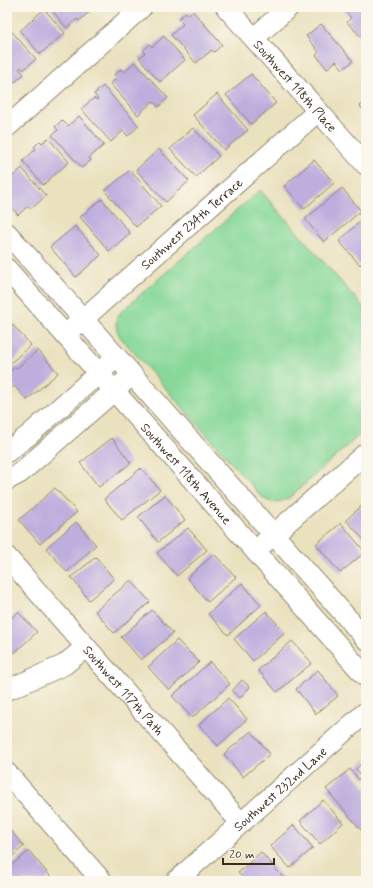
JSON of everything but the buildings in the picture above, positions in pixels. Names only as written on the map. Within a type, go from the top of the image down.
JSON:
[{"type":"street","points":[[7,127],[142,7]]},
{"type":"street","name":"Southwest 118th Place","points":[[226,7],[366,164]]},
{"type":"street","points":[[254,38],[289,7]]},
{"type":"street","name":"Southwest 234th Terrace","points":[[65,335],[318,110]]},
{"type":"street","name":"Southwest 118th Avenue","points":[[7,233],[366,639]]},
{"type":"street","name":"Southwest 118th Avenue","points":[[7,269],[366,677]]},
{"type":"street","points":[[7,452],[29,435],[116,357]]},
{"type":"street","points":[[7,480],[20,473],[132,375]]},
{"type":"street","points":[[255,551],[366,453]]},
{"type":"street","name":"Southwest 117th Path","points":[[7,558],[241,823]]},
{"type":"street","points":[[7,690],[64,666],[86,647]]},
{"type":"street","name":"Southwest 232nd Lane","points":[[176,881],[366,712]]},
{"type":"street","points":[[7,773],[102,881]]},
{"type":"green space","points":[[260,190],[366,310],[366,429],[291,496],[279,502],[272,502],[260,495],[121,338],[116,324],[119,314],[122,311]]}]
